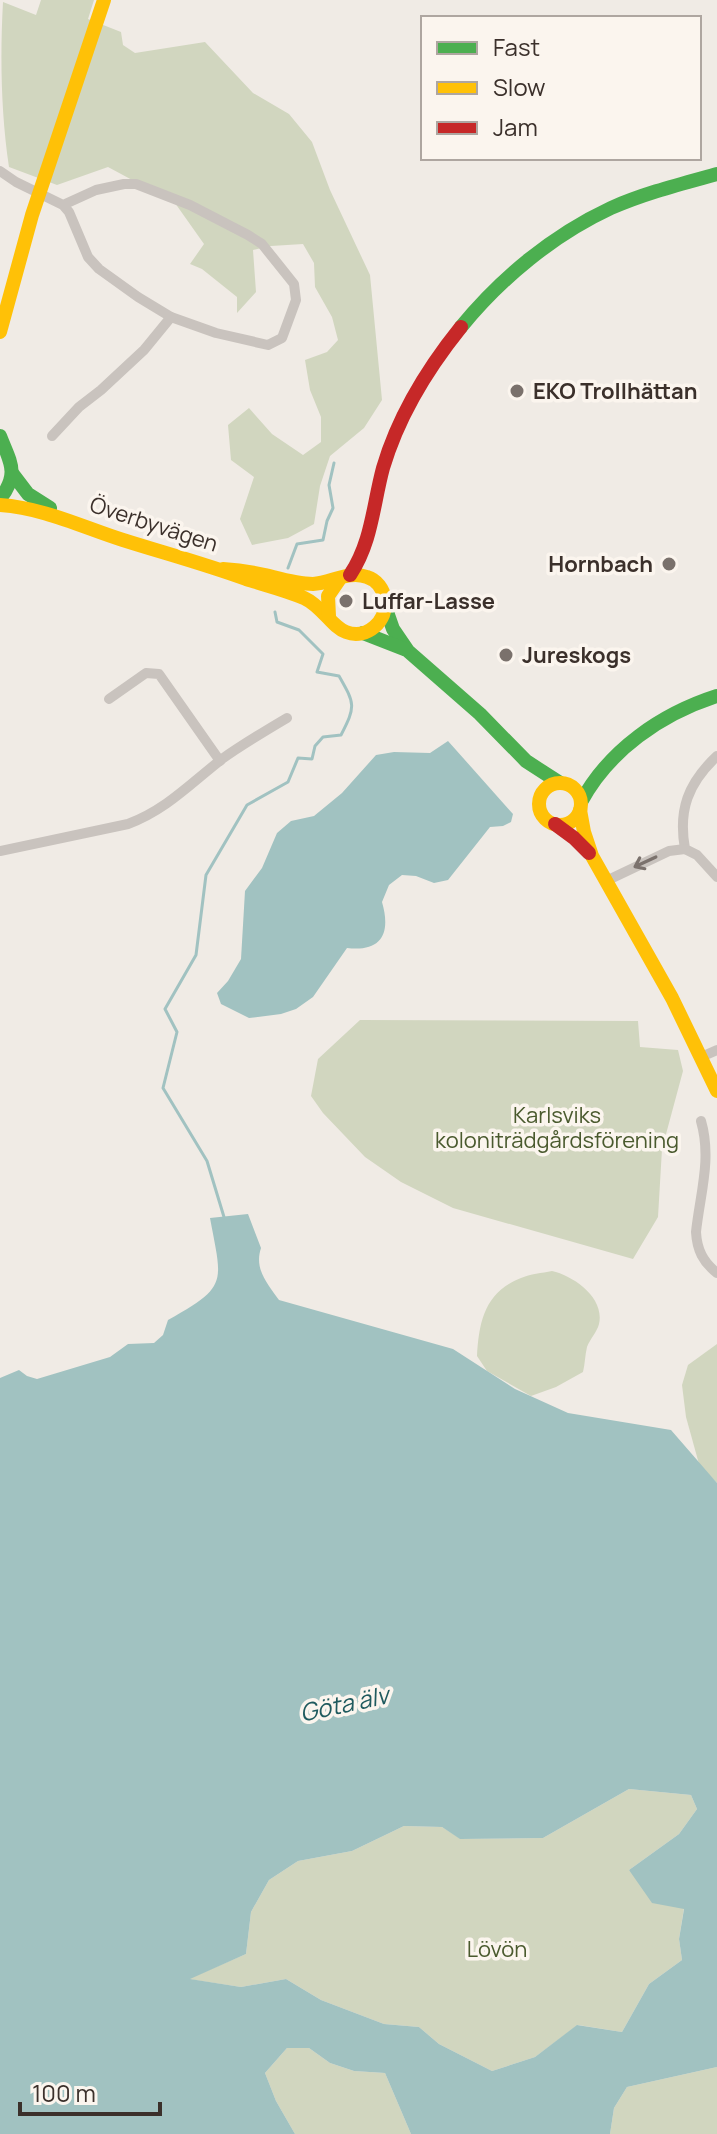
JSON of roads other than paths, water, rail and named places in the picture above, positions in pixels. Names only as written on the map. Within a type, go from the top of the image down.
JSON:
[{"type":"main road","points":[[0,332],[39,193],[104,0]]},
{"type":"main road","points":[[329,616],[327,598],[330,590],[361,560],[381,474],[405,414],[447,343],[478,306],[525,262],[605,211],[717,174]]},
{"type":"main road","points":[[0,502],[10,485],[12,473],[10,458],[1,441]]},
{"type":"main road","name":"Överbyvägen","points":[[12,473],[35,501],[71,521]]},
{"type":"main road","name":"Överbyvägen","points":[[0,502],[31,508],[307,599],[341,629],[349,633],[363,633],[408,651]]},
{"type":"main road","points":[[0,514],[22,515],[86,534],[109,535]]},
{"type":"main road","points":[[368,537],[378,584],[385,595],[393,629],[408,651],[480,714],[526,761],[577,791],[592,856],[672,998],[717,1091]]},
{"type":"main road","name":"Överbyvägen","points":[[223,569],[301,584],[368,576],[378,584]]},
{"type":"main road","points":[[363,633],[378,624],[386,608]]},
{"type":"main road","points":[[555,824],[571,822],[589,785],[606,765],[640,736],[671,714],[717,696]]},
{"type":"main road","points":[[526,761],[534,775],[546,818],[578,841],[592,856]]},
{"type":"main road","points":[[541,798],[547,788],[591,774],[606,765]]},
{"type":"street","points":[[0,171],[5,177],[63,205],[88,257],[99,269],[171,317],[216,333],[268,345],[282,338],[296,300],[294,284],[262,244],[248,235],[190,205],[145,187],[124,184],[96,190],[63,205]]},
{"type":"street","points":[[52,436],[79,407],[144,350],[171,317]]},
{"type":"street","points":[[109,699],[146,673],[159,674],[220,761]]},
{"type":"street","points":[[0,851],[128,824],[146,817],[248,741],[287,718]]},
{"type":"street","points":[[685,849],[683,808],[693,785],[717,756]]},
{"type":"street","points":[[606,881],[669,851],[685,849],[697,855],[717,877]]},
{"type":"street","points":[[701,1057],[717,1050]]},
{"type":"street","points":[[701,1121],[706,1160],[697,1243],[704,1260],[717,1273]]},
{"type":"water","points":[[448,741],[513,814],[511,822],[490,827],[448,880],[434,883],[416,876],[402,875],[389,885],[382,902],[385,923],[381,938],[368,947],[347,948],[313,997],[296,1009],[249,1018],[221,1004],[217,993],[241,959],[245,891],[262,868],[277,833],[291,821],[314,816],[342,793],[376,755],[430,753]]},
{"type":"water","name":"Göta älv","points":[[248,1214],[261,1248],[260,1269],[279,1300],[453,1349],[515,1389],[568,1413],[671,1430],[717,1483],[717,2067],[627,2087],[614,2108],[610,2134],[411,2134],[385,2073],[354,2071],[330,2063],[309,2048],[287,2048],[265,2073],[276,2101],[295,2134],[0,2134],[0,1378],[19,1370],[37,1379],[110,1357],[128,1344],[154,1343],[163,1335],[168,1320],[202,1299],[216,1281],[217,1257],[210,1218]],"holes":[[[629,1789],[691,1795],[697,1809],[679,1834],[629,1870],[652,1903],[684,1909],[679,1939],[682,1960],[649,1984],[622,2032],[577,2025],[535,2057],[492,2071],[439,2044],[419,2027],[384,2024],[321,2000],[286,1979],[241,1987],[190,1979],[246,1954],[251,1912],[269,1880],[298,1861],[352,1851],[404,1826],[442,1827],[460,1839],[543,1838]]]},
{"type":"waterway","points":[[288,568],[297,544],[323,540],[333,508],[329,485],[334,463]]},
{"type":"waterway","points":[[224,1217],[207,1161],[163,1088],[177,1032],[165,1009],[196,955],[206,875],[247,805],[288,782],[298,758],[312,759],[315,746],[323,737],[341,735],[352,705],[339,676],[317,672],[323,654],[299,630],[277,622],[275,612]]},
{"type":"place","name":"EKO Trollhättan","points":[[517,391]]},
{"type":"place","name":"Hornbach","points":[[669,564]]},
{"type":"place","name":"Luffar-Lasse","points":[[346,601]]},
{"type":"place","name":"Jureskogs","points":[[506,655]]},
{"type":"park label","name":"Karlsviks koloniträdgårdsförening","points":[[557,1128]]},
{"type":"park label","name":"Lövön","points":[[497,1949]]}]
